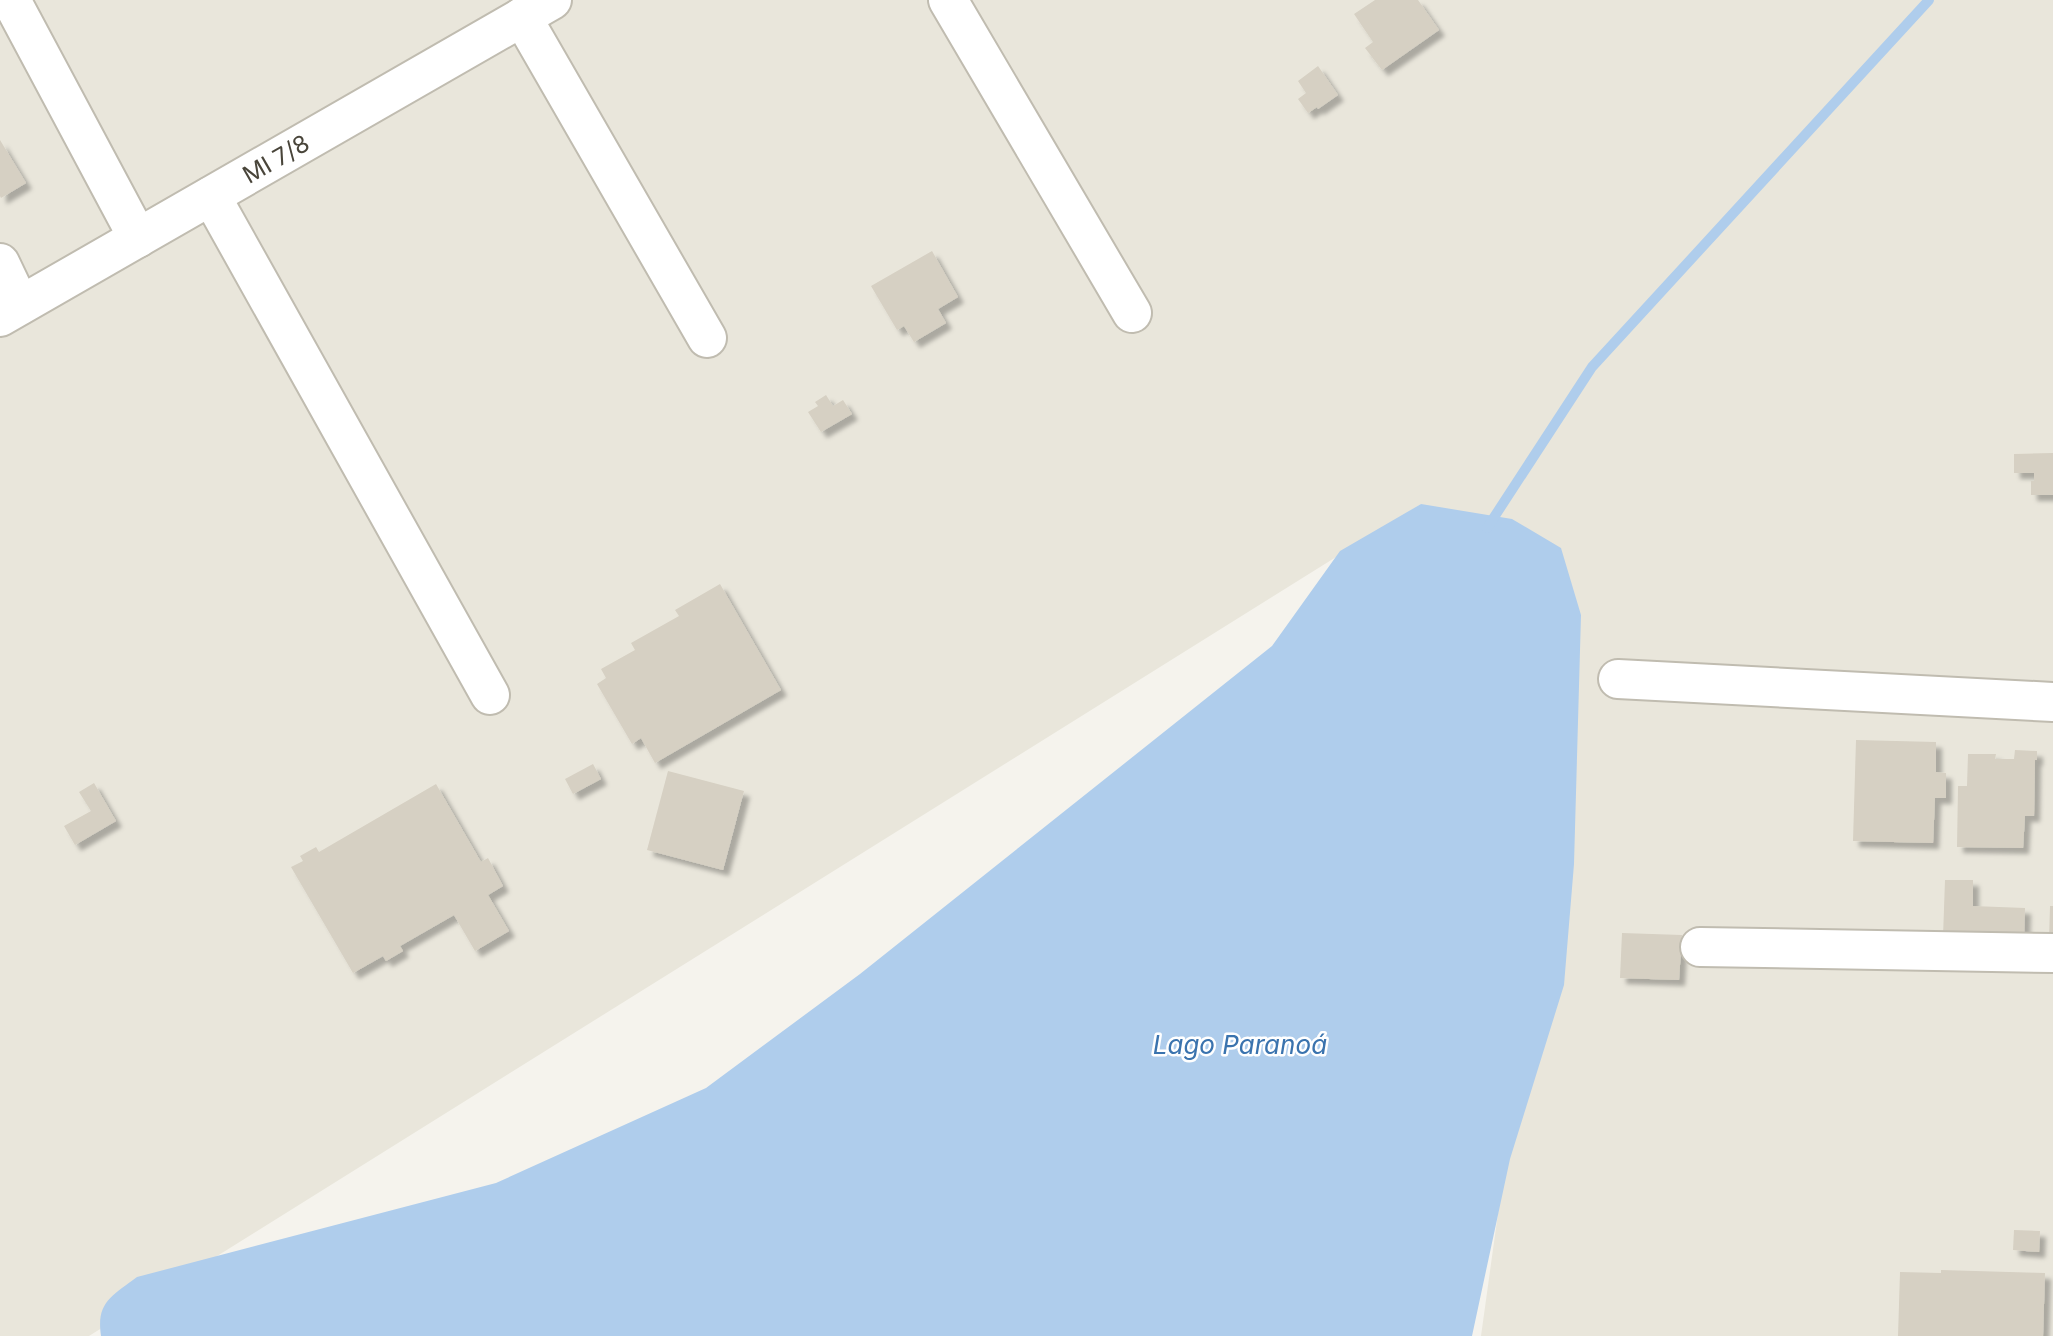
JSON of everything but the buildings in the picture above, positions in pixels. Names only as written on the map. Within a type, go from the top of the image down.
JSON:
[{"type":"street","points":[[11,0],[138,238]]},
{"type":"street","points":[[948,0],[1132,313]]},
{"type":"street","points":[[537,9],[707,338]]},
{"type":"street","name":"MI 7/8","points":[[10,311],[537,9]]},
{"type":"street","points":[[212,196],[490,695]]},
{"type":"street","points":[[0,263],[10,311]]},
{"type":"street","points":[[1618,679],[2053,702]]},
{"type":"street","points":[[1700,947],[2053,953]]},
{"type":"shaded area","points":[[0,0],[2053,0],[2053,1336],[1481,1336],[1581,615],[1421,504],[89,1336],[0,1336]]},
{"type":"water","name":"Lago Paranoá","points":[[1421,504],[1512,519],[1561,548],[1581,615],[1574,864],[1564,985],[1510,1159],[1472,1336],[101,1336],[100,1324],[104,1307],[113,1295],[137,1277],[496,1183],[706,1088],[860,974],[1272,646],[1340,551]]},
{"type":"waterway","points":[[1487,528],[1592,367],[1929,0]]}]
